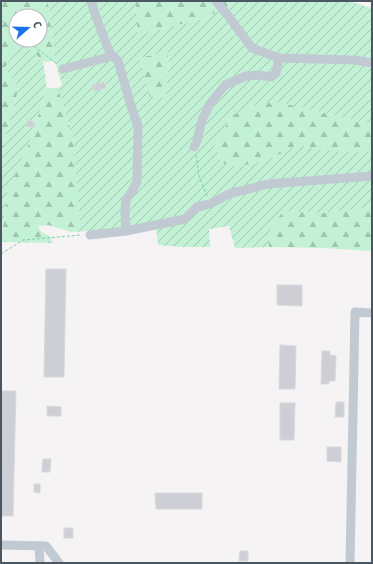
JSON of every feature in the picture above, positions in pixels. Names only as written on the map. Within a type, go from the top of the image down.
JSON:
[{"type":"lane","points":[[91,1],[109,51],[112,56],[118,60],[138,126],[137,182],[126,200],[126,231]]},
{"type":"lane","points":[[216,1],[252,48],[280,58],[354,60],[372,63]]},
{"type":"lane","points":[[63,69],[112,56]]},
{"type":"lane","points":[[194,147],[202,120],[210,104],[225,85],[246,76],[258,75],[271,77],[276,73],[280,58]]},
{"type":"lane","points":[[90,234],[126,231],[184,219],[198,207],[210,204],[230,193],[268,184],[372,176]]},
{"type":"lane","points":[[350,563],[355,312],[372,312]]},
{"type":"lane","points":[[1,545],[46,546],[59,563]]},
{"type":"lane","points":[[39,546],[40,563]]},
{"type":"path","points":[[36,48],[63,69]]},
{"type":"path","points":[[194,147],[199,176],[210,204]]},
{"type":"path","points":[[1,254],[23,240],[90,234]]},
{"type":"green space","points":[[1,1],[48,1],[55,61],[43,62],[30,48],[48,48],[48,8],[8,8],[8,48],[26,48],[19,87],[1,153]]},
{"type":"green space","points":[[48,1],[135,1],[138,35],[206,18],[237,1],[348,1],[372,8],[372,124],[282,103],[260,103],[232,115],[215,144],[222,164],[239,167],[275,157],[297,145],[331,151],[372,152],[372,207],[319,213],[284,211],[272,223],[269,247],[235,248],[229,226],[209,229],[210,247],[158,245],[156,227],[72,232],[80,225],[73,137],[58,88],[62,85],[55,61]],"holes":[[[167,51],[169,60],[166,97],[150,97],[139,58]]]},
{"type":"green space","points":[[135,1],[237,1],[206,18],[138,35]]},
{"type":"green space","points":[[30,48],[43,62],[47,88],[30,141],[8,189],[1,238],[1,153],[19,87],[5,67],[17,49]]},
{"type":"green space","points":[[167,51],[169,60],[166,97],[149,97],[139,58]]},
{"type":"green space","points":[[47,88],[58,88],[73,137],[80,225],[72,232],[48,225],[38,226],[41,232],[50,236],[53,243],[1,242],[8,189],[30,141]]},
{"type":"green space","points":[[260,103],[282,103],[372,124],[372,152],[331,151],[297,145],[275,157],[239,167],[222,164],[215,144],[232,115]]},
{"type":"green space","points":[[372,207],[372,251],[269,247],[272,223],[284,211],[319,213]]},
{"type":"building","points":[[104,82],[106,88],[94,91],[92,85]]},
{"type":"building","points":[[28,120],[34,122],[33,128],[26,126]]},
{"type":"building","points":[[46,269],[66,269],[64,377],[44,377]]},
{"type":"building","points":[[277,285],[302,285],[302,306],[277,305]]},
{"type":"building","points":[[280,345],[296,346],[295,389],[279,389]]},
{"type":"building","points":[[322,351],[330,351],[330,355],[336,356],[335,381],[329,381],[329,384],[321,384]]},
{"type":"building","points":[[1,391],[16,391],[13,516],[1,516]]},
{"type":"building","points":[[336,402],[344,402],[344,417],[335,417]]},
{"type":"building","points":[[280,403],[295,403],[294,440],[280,440]]},
{"type":"building","points":[[47,406],[61,407],[61,416],[47,416]]},
{"type":"building","points":[[327,447],[341,447],[341,462],[327,461]]},
{"type":"building","points":[[43,459],[51,459],[50,472],[42,472]]},
{"type":"building","points":[[34,484],[40,484],[40,493],[34,492]]},
{"type":"building","points":[[155,493],[202,493],[202,509],[156,509]]},
{"type":"building","points":[[64,528],[73,528],[73,538],[64,538]]},
{"type":"building","points":[[240,551],[248,551],[248,561],[239,561]]}]
